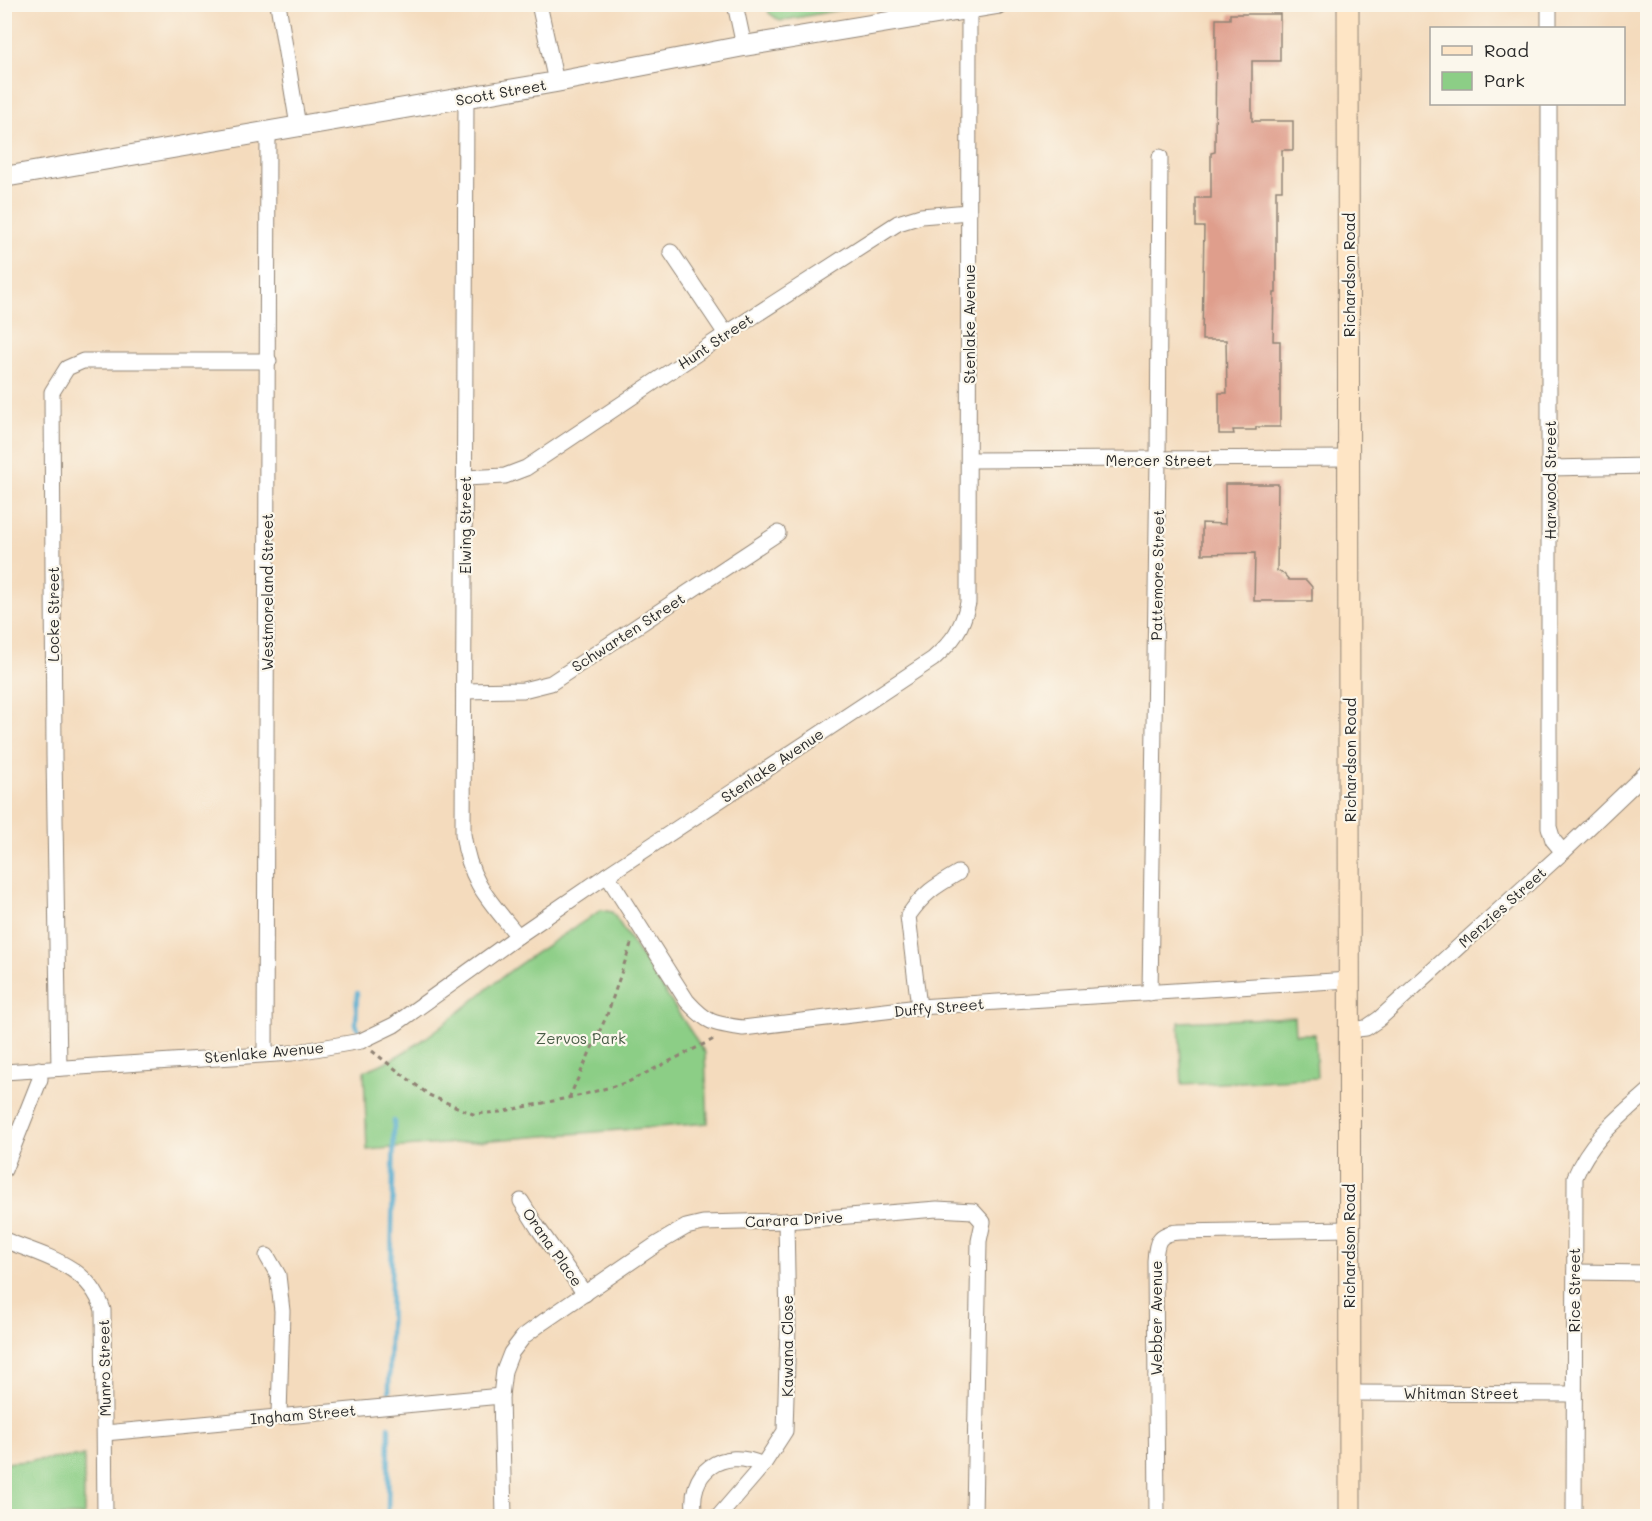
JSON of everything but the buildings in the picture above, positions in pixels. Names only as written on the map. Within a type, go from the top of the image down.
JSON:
[{"type":"main road","name":"Richardson Road","points":[[1348,4],[1350,1516]]},
{"type":"street","points":[[278,4],[298,126]]},
{"type":"street","points":[[539,4],[556,82]]},
{"type":"street","points":[[735,4],[744,46]]},
{"type":"street","name":"Scott Street","points":[[4,177],[556,82],[744,46],[898,13],[969,9],[997,4]]},
{"type":"street","points":[[1549,4],[1549,27]]},
{"type":"street","name":"Stenlake Avenue","points":[[4,1072],[292,1053],[361,1041],[394,1025],[607,875],[933,659],[948,646],[963,625],[968,603],[969,9]]},
{"type":"street","name":"Elwing Street","points":[[466,97],[463,834],[466,854],[478,886],[518,936]]},
{"type":"street","name":"Harwood Street","points":[[1549,105],[1549,826],[1553,840],[1563,852]]},
{"type":"street","name":"Westmoreland Street","points":[[265,1054],[268,131]]},
{"type":"street","name":"Pattemore Street","points":[[1150,993],[1160,157]]},
{"type":"street","name":"Hunt Street","points":[[465,478],[505,476],[526,468],[726,334],[898,223],[921,216],[969,212]]},
{"type":"street","points":[[671,252],[726,334]]},
{"type":"street","name":"Locke Street","points":[[59,1068],[52,392],[67,368],[82,361],[269,362]]},
{"type":"street","name":"Mercer Street","points":[[969,460],[1350,458]]},
{"type":"street","points":[[1550,468],[1647,466]]},
{"type":"street","name":"Schwarten Street","points":[[464,691],[523,690],[551,683],[778,533]]},
{"type":"street","name":"Menzies Street","points":[[1349,1030],[1366,1028],[1380,1019],[1563,852],[1647,771]]},
{"type":"street","points":[[919,1007],[908,916],[921,898],[935,886],[958,873]]},
{"type":"street","name":"Duffy Street","points":[[607,875],[687,1000],[703,1018],[723,1025],[743,1028],[919,1007],[1349,980]]},
{"type":"street","points":[[4,1170],[39,1079],[39,1069]]},
{"type":"street","name":"Rice Street","points":[[1574,1516],[1575,1177],[1592,1145],[1647,1092]]},
{"type":"street","name":"Orana Place","points":[[522,1201],[538,1228],[585,1294]]},
{"type":"street","name":"Carara Drive","points":[[504,1516],[501,1396],[507,1362],[511,1353],[525,1336],[657,1244],[686,1227],[704,1223],[786,1221],[937,1209],[973,1211],[983,1222],[979,1241],[974,1516]]},
{"type":"street","name":"Kawana Close","points":[[719,1516],[763,1465],[785,1431],[788,1326],[786,1221]]},
{"type":"street","name":"Webber Avenue","points":[[1157,1516],[1155,1261],[1160,1238],[1167,1233],[1179,1232],[1349,1229]]},
{"type":"street","name":"Munro Street","points":[[4,1240],[72,1268],[96,1291],[103,1310],[105,1516]]},
{"type":"street","points":[[267,1256],[278,1275],[282,1311],[279,1416]]},
{"type":"street","points":[[1575,1272],[1647,1273]]},
{"type":"street","name":"Whitman Street","points":[[1350,1394],[1573,1394]]},
{"type":"street","name":"Ingham Street","points":[[105,1433],[501,1396]]},
{"type":"street","points":[[695,1516],[696,1488],[700,1477],[709,1466],[717,1461],[732,1460],[752,1460],[763,1465]]},
{"type":"path","points":[[569,1098],[607,1015],[639,925]]},
{"type":"path","points":[[361,1041],[429,1095],[473,1114],[500,1112],[569,1098],[628,1082],[712,1040],[723,1025]]},
{"type":"green space","points":[[767,4],[866,5],[780,21],[769,13]]},
{"type":"green space","name":"Zervos Park","points":[[601,910],[612,912],[705,1053],[708,1123],[367,1150],[364,1071],[403,1053],[421,1041],[517,966]]},
{"type":"green space","points":[[1294,1017],[1295,1034],[1315,1034],[1317,1078],[1182,1085],[1179,1022]]},
{"type":"green space","points":[[84,1456],[84,1516],[5,1516],[5,1463]]},
{"type":"waterway","points":[[357,993],[356,1024],[358,1029]]},
{"type":"waterway","points":[[389,1391],[394,1121]]},
{"type":"waterway","points":[[388,1516],[389,1426]]}]
